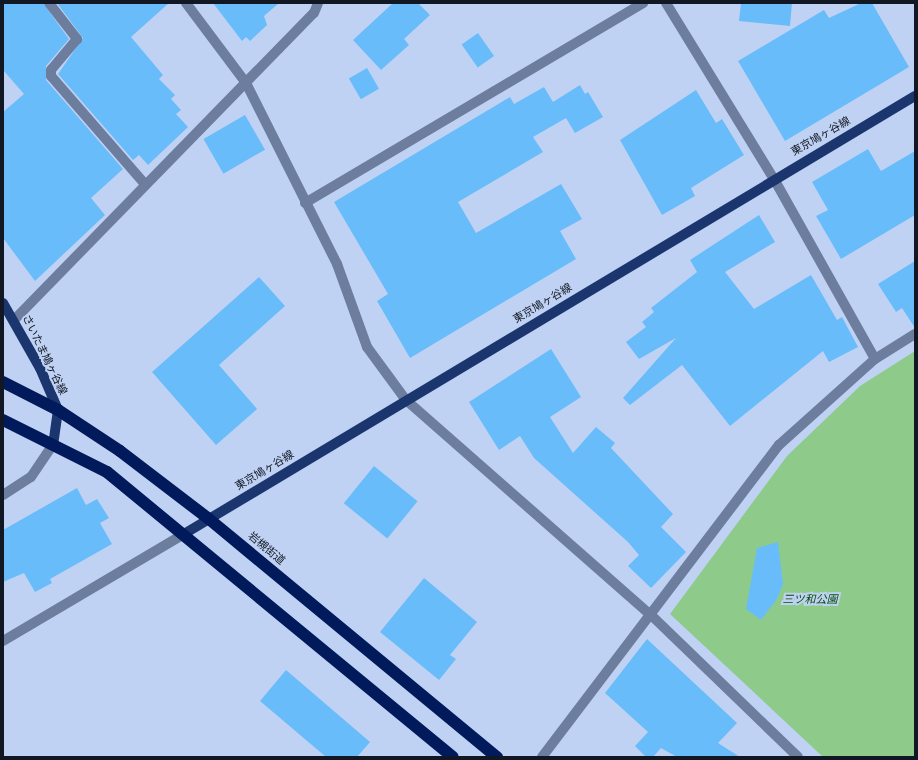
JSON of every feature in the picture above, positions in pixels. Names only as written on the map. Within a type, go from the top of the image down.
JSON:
[{"type":"highway","name":"岩槻街道","points":[[3,382],[58,410],[120,451],[210,519],[497,757]]},
{"type":"highway","points":[[3,420],[107,472],[184,534],[452,757]]},
{"type":"main road","name":"東京鳩ヶ谷線","points":[[184,534],[774,179],[915,96]]},
{"type":"main road","name":"さいたま鳩ヶ谷線","points":[[3,303],[14,320],[58,410],[53,444]]},
{"type":"street","points":[[49,3],[77,40],[51,70],[51,76],[145,184]]},
{"type":"street","points":[[186,3],[201,19],[246,83],[337,264],[367,347],[406,400],[651,615],[798,757]]},
{"type":"street","points":[[14,320],[145,184],[314,13],[318,3]]},
{"type":"street","points":[[305,203],[643,3]]},
{"type":"street","points":[[666,3],[774,179],[875,359]]},
{"type":"street","points":[[542,757],[779,445],[875,359],[915,334]]},
{"type":"street","points":[[3,495],[31,477],[53,444]]},
{"type":"street","points":[[3,640],[184,534]]},
{"type":"green space","name":"三ツ和公園","points":[[915,351],[915,757],[823,757],[670,614],[787,456],[860,386]]},
{"type":"building","points":[[3,3],[43,3],[69,39],[46,66],[46,80],[123,169],[91,198],[105,215],[35,281],[3,238],[3,112],[24,94],[3,70]]},
{"type":"building","points":[[57,3],[169,3],[131,37],[163,75],[159,79],[175,95],[171,99],[181,110],[176,114],[188,127],[148,165],[139,155],[133,160],[58,74],[83,38]]},
{"type":"building","points":[[213,3],[279,3],[264,16],[267,25],[250,41],[246,37],[242,41]]},
{"type":"building","points":[[393,3],[418,3],[430,15],[404,39],[409,45],[381,70],[353,40]]},
{"type":"building","points":[[741,3],[792,3],[790,26],[739,21]]},
{"type":"building","points":[[861,3],[872,3],[909,67],[785,141],[738,61],[824,10],[829,18]]},
{"type":"building","points":[[478,33],[494,56],[478,67],[462,44]]},
{"type":"building","points":[[367,68],[379,89],[361,99],[349,78]]},
{"type":"building","points":[[580,85],[585,94],[588,92],[603,117],[575,133],[566,118],[533,137],[543,152],[458,202],[476,233],[561,184],[582,219],[560,231],[576,259],[410,358],[377,301],[388,294],[334,202],[510,97],[514,104],[544,87],[553,102]]},
{"type":"building","points":[[696,90],[716,123],[722,119],[744,155],[691,188],[695,196],[662,215],[620,140]]},
{"type":"building","points":[[245,115],[265,150],[223,174],[203,139]]},
{"type":"building","points":[[868,149],[881,171],[915,151],[915,215],[841,259],[816,216],[828,210],[812,182]]},
{"type":"building","points":[[759,215],[775,242],[725,272],[754,309],[811,275],[837,320],[842,317],[858,347],[829,362],[823,351],[730,426],[682,365],[630,405],[623,398],[676,338],[639,359],[626,342],[646,327],[642,322],[654,312],[651,308],[697,272],[690,260]]},
{"type":"building","points":[[915,261],[915,328],[902,308],[896,312],[878,284]]},
{"type":"building","points":[[259,277],[285,306],[219,365],[257,409],[216,445],[152,372]]},
{"type":"building","points":[[551,349],[581,397],[550,417],[573,453],[596,427],[615,443],[611,448],[673,514],[661,527],[686,552],[651,588],[628,566],[639,555],[628,542],[534,458],[520,436],[499,450],[469,402]]},
{"type":"building","points":[[374,466],[418,501],[387,539],[344,503]]},
{"type":"building","points":[[77,488],[86,505],[97,499],[109,518],[100,523],[112,544],[50,579],[52,583],[35,592],[24,573],[3,582],[3,530]]},
{"type":"building","points":[[778,542],[783,584],[777,599],[761,620],[746,609],[757,548]]},
{"type":"building","points":[[424,578],[477,622],[450,655],[456,659],[439,680],[380,632]]},
{"type":"building","points":[[647,639],[737,723],[718,743],[740,757],[677,757],[661,748],[653,757],[646,757],[635,746],[648,732],[605,693]]},
{"type":"building","points":[[286,670],[370,742],[357,757],[326,757],[260,701]]}]
